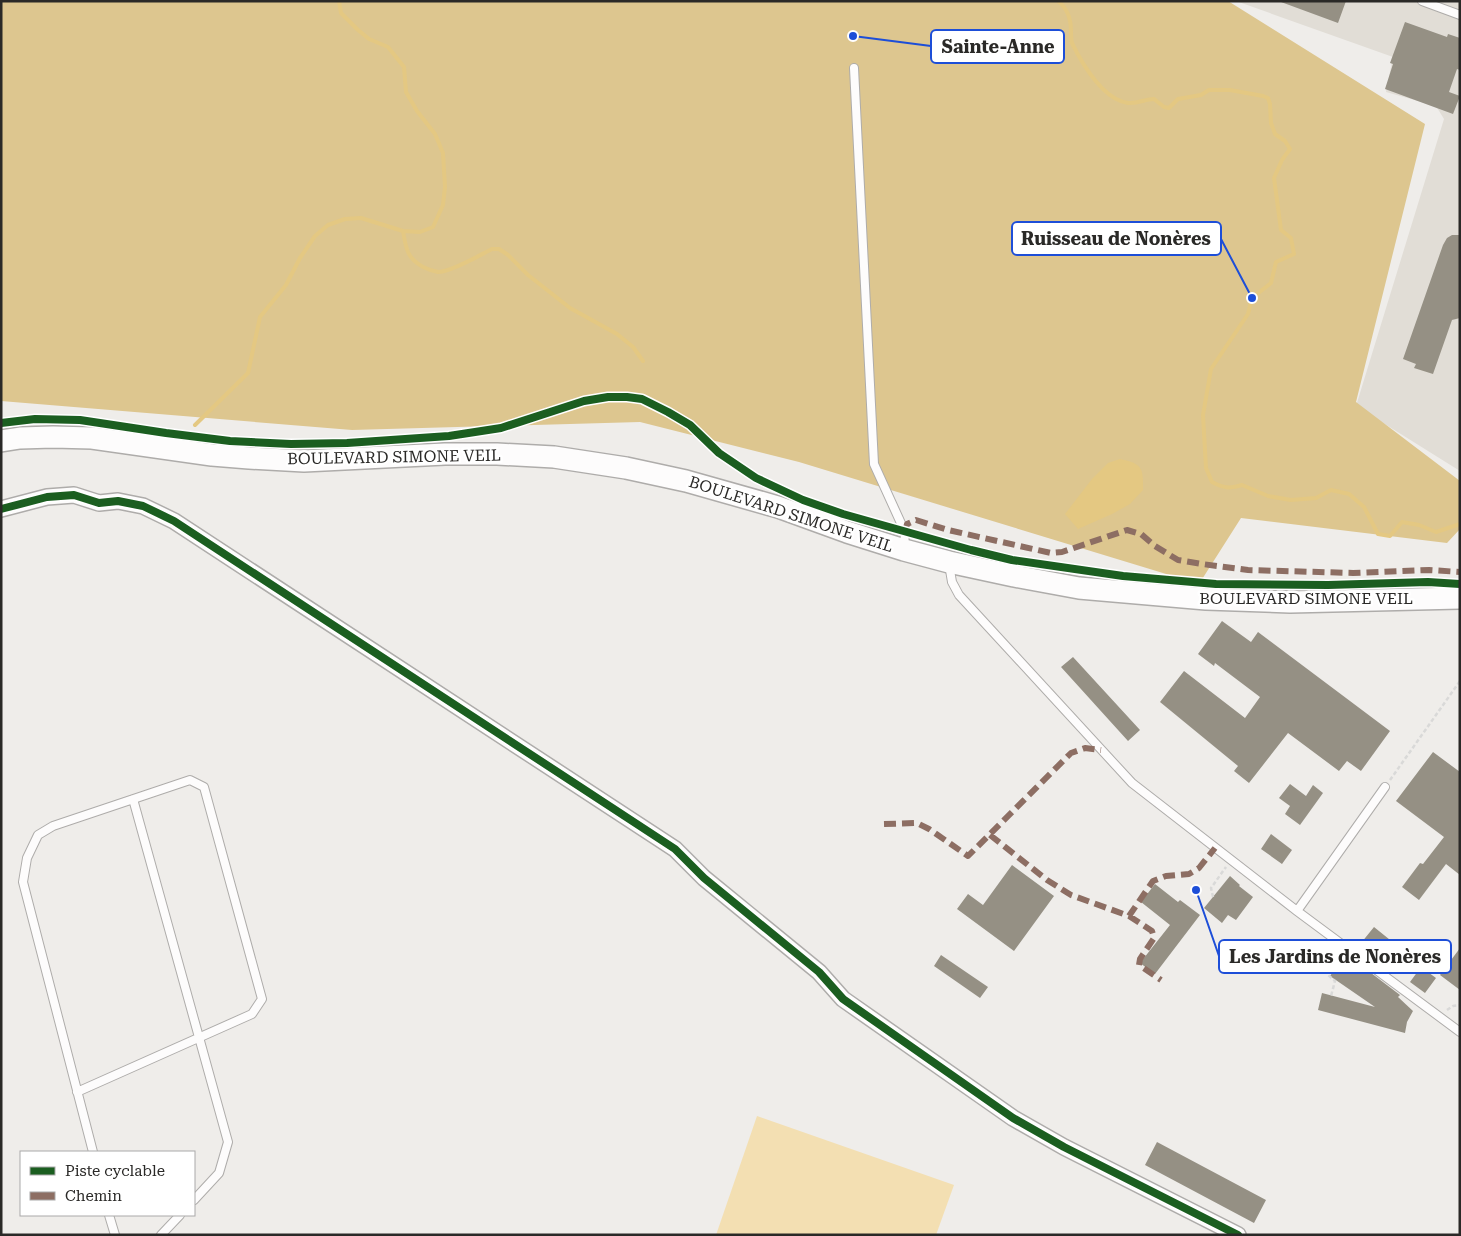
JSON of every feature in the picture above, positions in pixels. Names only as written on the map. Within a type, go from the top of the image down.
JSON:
[{"type":"main road","name":"BOULEVARD SIMONE VEIL","points":[[1,441],[45,437],[92,438],[212,455],[304,461],[445,454],[498,454],[554,458],[626,468],[694,482],[778,506],[847,532],[904,550],[949,562],[1079,588],[1206,599],[1290,602],[1460,598]]},
{"type":"street","points":[[1,509],[47,497],[74,495],[99,503],[118,501],[143,506],[174,521],[675,849],[704,878],[819,972],[843,999],[1012,1118],[1064,1147],[1238,1235]]},
{"type":"lane","points":[[1422,1],[1460,15]]},
{"type":"lane","points":[[854,68],[874,464],[905,532],[904,550]]},
{"type":"lane","points":[[949,562],[952,582],[959,595],[1132,783],[1297,911],[1460,1032]]},
{"type":"lane","points":[[77,1092],[252,1014],[262,999],[204,787],[190,780],[54,826],[38,835],[27,858],[23,882],[77,1092],[93,1151]]},
{"type":"lane","points":[[1297,911],[1384,787]]},
{"type":"lane","points":[[132,799],[228,1142],[219,1173],[195,1199]]},
{"type":"lane","points":[[109,1216],[114,1235]]},
{"type":"lane","points":[[161,1235],[179,1216]]},
{"type":"path","points":[[1384,787],[1460,681]]},
{"type":"path","points":[[1213,897],[1212,888],[1231,860]]},
{"type":"path","points":[[1319,948],[1337,963],[1328,975],[1335,981],[1331,996]]},
{"type":"shaded area","points":[[1,1],[1228,1],[1425,124],[1356,402],[1460,481],[1460,529],[1447,543],[1241,518],[1199,584],[799,462],[640,422],[352,430],[1,401]]},
{"type":"shaded area","points":[[1236,1],[1460,1],[1460,471],[1356,406],[1444,119],[1436,106],[1386,92],[1393,57]]},
{"type":"shaded area","points":[[1120,459],[1133,463],[1140,468],[1143,477],[1143,490],[1130,504],[1078,529],[1065,514],[1092,479],[1108,463]]},
{"type":"shaded area","points":[[757,1116],[954,1185],[936,1235],[716,1235]]},
{"type":"building","points":[[1282,1],[1346,1],[1338,23]]},
{"type":"building","points":[[1405,22],[1447,37],[1448,34],[1460,38],[1460,70],[1457,69],[1449,92],[1460,96],[1453,114],[1385,89],[1393,64],[1390,63]]},
{"type":"building","points":[[1452,235],[1460,235],[1460,318],[1452,320],[1433,374],[1414,368],[1416,364],[1403,359],[1443,245],[1447,238]]},
{"type":"building","points":[[1222,621],[1251,642],[1258,632],[1390,731],[1361,771],[1347,761],[1339,771],[1288,733],[1249,783],[1234,771],[1238,766],[1160,702],[1184,671],[1245,718],[1260,697],[1215,663],[1214,666],[1198,654]]},
{"type":"building","points":[[1073,657],[1140,730],[1128,741],[1061,667]]},
{"type":"building","points":[[1433,752],[1460,772],[1460,875],[1446,864],[1419,900],[1402,887],[1420,863],[1423,864],[1444,837],[1396,801]]},
{"type":"building","points":[[1290,784],[1306,796],[1313,785],[1323,793],[1300,825],[1285,814],[1290,806],[1279,798]]},
{"type":"building","points":[[1271,834],[1292,850],[1282,864],[1261,849]]},
{"type":"building","points":[[1012,865],[1054,896],[1014,951],[957,909],[968,894],[983,905]]},
{"type":"building","points":[[1230,876],[1253,897],[1236,920],[1228,915],[1222,923],[1204,908]]},
{"type":"building","points":[[1155,884],[1178,902],[1180,900],[1200,915],[1155,974],[1140,963],[1170,925],[1141,902]]},
{"type":"building","points":[[1374,927],[1405,952],[1405,956],[1391,974],[1357,948]]},
{"type":"building","points":[[1460,948],[1460,990],[1440,975]]},
{"type":"building","points":[[1346,954],[1400,995],[1398,997],[1413,1011],[1407,1022],[1405,1033],[1318,1010],[1322,993],[1375,1007],[1330,976]]},
{"type":"building","points":[[941,955],[988,987],[980,998],[934,966]]},
{"type":"building","points":[[1421,967],[1436,978],[1425,993],[1410,982]]},
{"type":"building","points":[[1157,1142],[1266,1200],[1254,1223],[1145,1165]]},
{"type":"waterway","points":[[195,425],[248,373],[260,317],[286,285],[300,258],[315,236],[328,225],[345,219],[361,218],[403,231],[420,232],[433,227],[443,205],[445,187],[443,153],[435,134],[417,111],[406,92],[404,67],[388,47],[369,39],[341,13],[339,1]]},
{"type":"waterway","points":[[1058,1],[1068,14],[1072,42],[1077,53],[1098,84],[1112,96],[1128,103],[1154,99],[1164,107],[1169,108],[1178,99],[1201,95],[1209,90],[1230,90],[1263,96],[1268,98],[1270,104],[1271,123],[1275,134],[1285,141],[1290,149],[1282,160],[1274,178],[1281,230],[1291,238],[1294,254],[1276,262],[1271,283],[1252,298],[1248,314],[1211,369],[1203,415],[1206,468],[1212,482],[1227,487],[1242,485],[1268,496],[1291,500],[1316,498],[1331,490],[1349,494],[1364,507],[1378,534],[1390,536],[1402,522],[1419,525],[1436,532],[1460,524]]},
{"type":"waterway","points":[[403,231],[406,248],[410,256],[423,267],[438,272],[458,266],[492,249],[499,249],[570,308],[617,334],[633,347],[643,361]]},
{"type":"marked path","points":[[905,532],[907,524],[916,520],[948,530],[1051,553],[1062,552],[1127,530],[1141,534],[1155,546],[1178,560],[1248,570],[1353,573],[1429,570],[1460,572]]},
{"type":"marked path","points":[[884,824],[917,823],[968,856],[1071,753],[1085,748],[1101,750]]},
{"type":"marked path","points":[[990,835],[1047,880],[1071,895],[1129,916],[1153,881],[1166,876],[1189,874],[1199,868],[1215,848]]},
{"type":"marked path","points":[[1129,916],[1152,931],[1154,938],[1140,959],[1139,965],[1161,980]]},
{"type":"cycle path","points":[[1,423],[35,419],[80,420],[230,441],[291,444],[347,443],[449,436],[501,428],[584,401],[608,397],[627,397],[642,399],[668,412],[690,425],[719,453],[756,478],[803,500],[843,514],[1012,560],[1123,576],[1216,584],[1328,585],[1428,582],[1460,584]]},
{"type":"cycle path","points":[[1,509],[47,497],[74,495],[99,503],[118,501],[143,506],[174,521],[675,849],[704,878],[819,972],[843,999],[1013,1118],[1064,1147],[1238,1235]]},
{"type":"place","name":"Sainte-Anne","points":[[853,36]]},
{"type":"place","name":"Ruisseau de Nonères","points":[[1252,298]]},
{"type":"place","name":"Les Jardins de Nonères","points":[[1196,890]]}]
